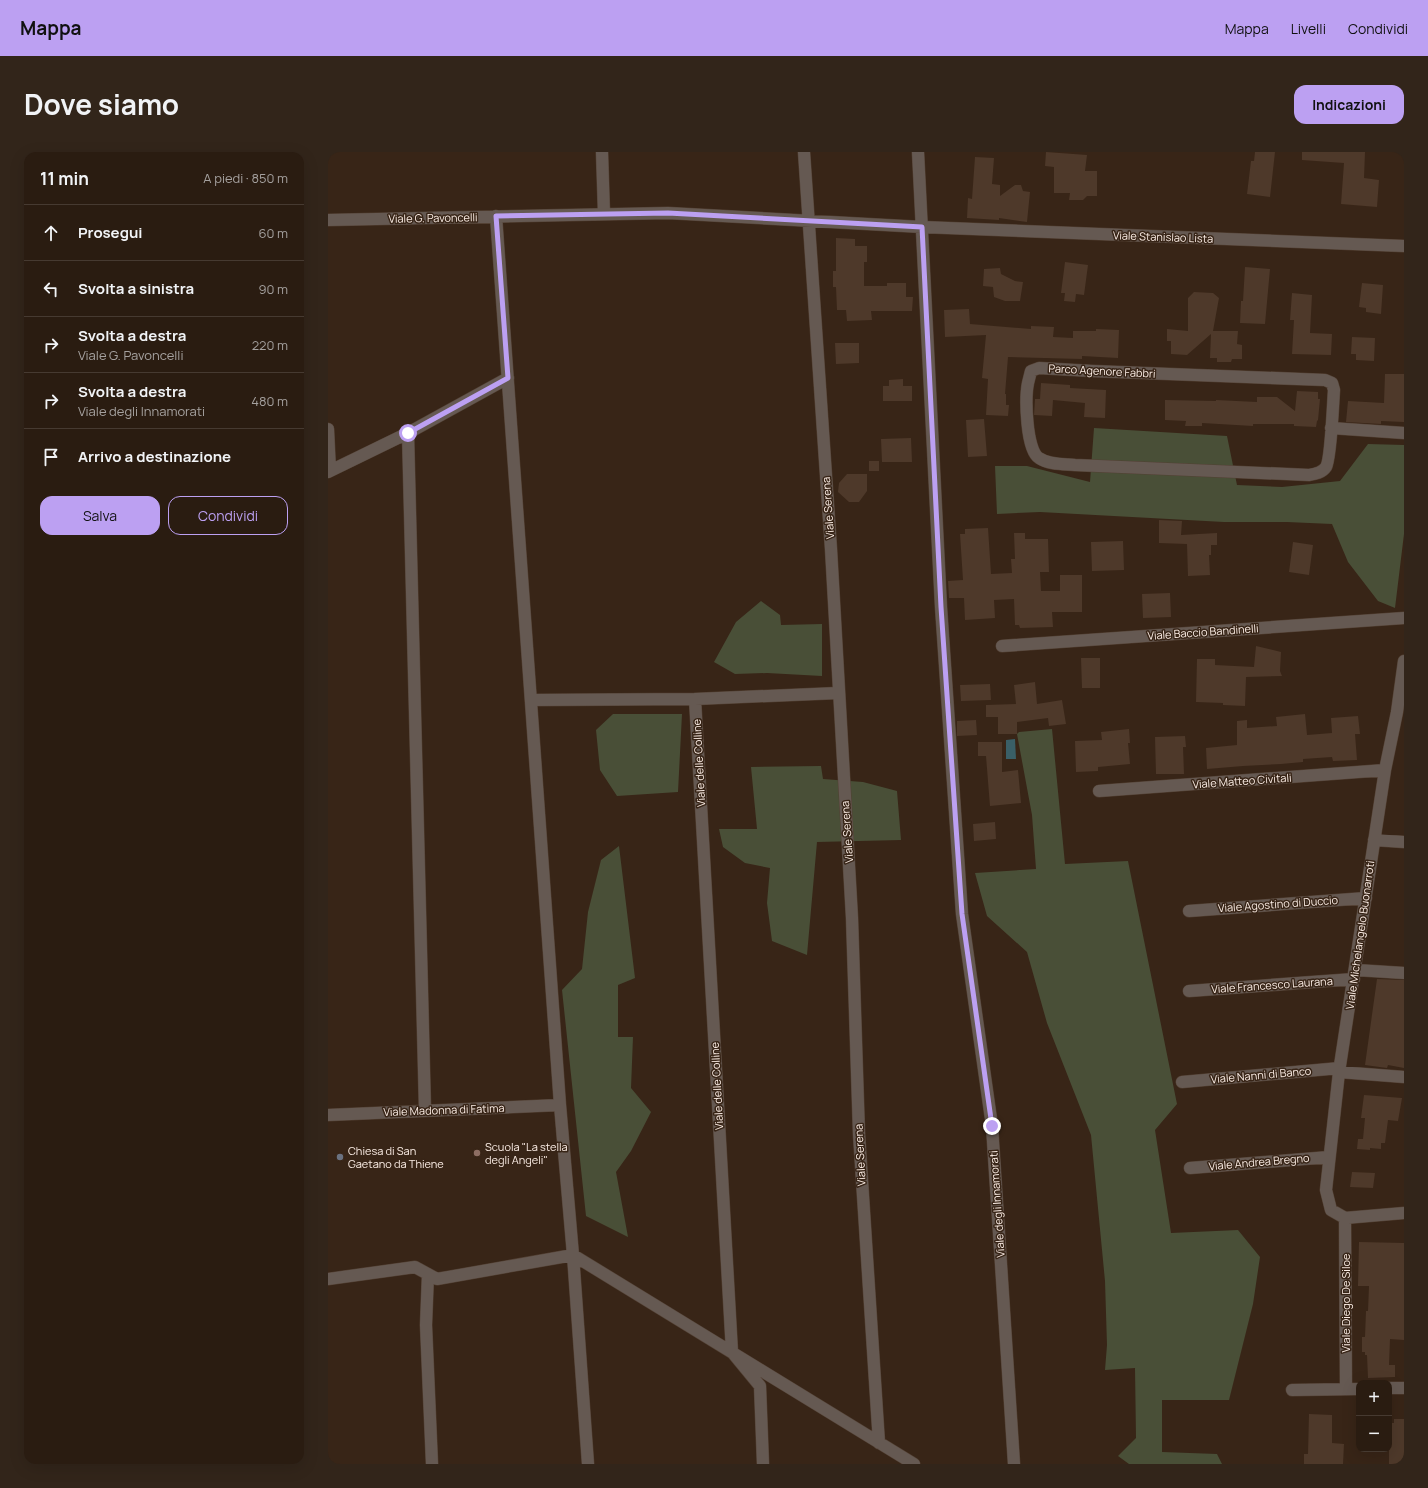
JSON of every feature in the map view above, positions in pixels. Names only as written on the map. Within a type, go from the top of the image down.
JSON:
[{"type":"street","points":[[602,152],[604,214]]},
{"type":"street","name":"Viale Serena","points":[[804,152],[831,550],[852,918],[859,1134],[879,1442]]},
{"type":"street","name":"Viale degli Innamorati","points":[[918,152],[941,607],[962,914],[992,1126],[1014,1464]]},
{"type":"street","name":"Viale G. Pavoncelli","points":[[328,220],[668,213],[922,227]]},
{"type":"street","points":[[496,216],[560,1105],[573,1254],[588,1464]]},
{"type":"street","name":"Viale Stanislao Lista","points":[[922,227],[1404,246]]},
{"type":"street","name":"Parco Agenore Fabbri","points":[[1039,368],[1325,380],[1332,383],[1334,390],[1331,428],[1326,467],[1320,472],[1309,475],[1083,466],[1049,462],[1039,459],[1034,454],[1030,444],[1028,427],[1028,384],[1031,371],[1039,368]]},
{"type":"street","points":[[328,429],[329,472],[408,433],[508,378]]},
{"type":"street","points":[[1331,428],[1404,433]]},
{"type":"street","points":[[408,433],[425,1110]]},
{"type":"street","name":"Viale Baccio Bandinelli","points":[[1002,646],[1404,618]]},
{"type":"street","name":"Viale Michelangelo Buonarroti","points":[[1345,1218],[1331,1210],[1326,1190],[1329,1157],[1340,1070],[1385,770],[1400,712],[1404,661]]},
{"type":"street","points":[[531,700],[695,699],[838,693]]},
{"type":"street","name":"Viale delle Colline","points":[[695,699],[732,1352]]},
{"type":"street","name":"Viale Matteo Civitali","points":[[1100,791],[1385,770]]},
{"type":"street","points":[[1374,840],[1404,842]]},
{"type":"street","name":"Viale Agostino di Duccio","points":[[1189,911],[1366,898]]},
{"type":"street","name":"Viale Francesco Laurana","points":[[1189,991],[1355,974],[1404,973]]},
{"type":"street","name":"Viale Nanni di Banco","points":[[1182,1082],[1340,1070],[1404,1077]]},
{"type":"street","name":"Viale Madonna di Fatima","points":[[328,1115],[560,1105]]},
{"type":"street","name":"Viale Andrea Bregno","points":[[1190,1168],[1329,1157]]},
{"type":"street","points":[[1345,1218],[1404,1213]]},
{"type":"street","name":"Viale Diego De Siloe","points":[[1345,1218],[1346,1389]]},
{"type":"street","points":[[328,1279],[415,1267],[437,1279],[573,1254],[914,1464]]},
{"type":"street","points":[[428,1274],[426,1324],[432,1464]]},
{"type":"street","points":[[732,1352],[760,1386],[763,1464]]},
{"type":"street","points":[[1292,1390],[1356,1388]]},
{"type":"street","points":[[1392,1388],[1404,1388]]},
{"type":"green space","points":[[1094,428],[1227,436],[1237,485],[1282,487],[1340,481],[1368,444],[1404,445],[1404,534],[1395,608],[1378,601],[1348,562],[1332,524],[1224,522],[1040,512],[997,514],[995,466],[1027,466],[1090,482]]},
{"type":"green space","points":[[761,601],[780,615],[781,625],[822,624],[822,676],[767,673],[735,674],[714,662],[736,622]]},
{"type":"green space","points":[[613,714],[682,714],[678,792],[617,796],[600,770],[596,730]]},
{"type":"green space","points":[[1052,729],[1065,864],[1128,861],[1177,1104],[1155,1130],[1171,1233],[1238,1230],[1260,1257],[1253,1304],[1229,1400],[1162,1400],[1162,1452],[1217,1454],[1222,1464],[1129,1464],[1118,1456],[1136,1438],[1135,1368],[1105,1370],[1107,1345],[1105,1281],[1091,1135],[1047,1023],[1027,952],[987,916],[975,873],[1036,869],[1032,815],[1017,734],[1019,732]]},
{"type":"green space","points":[[821,766],[823,779],[863,782],[897,791],[901,840],[817,842],[807,955],[772,941],[767,903],[770,868],[745,863],[723,847],[719,829],[757,829],[751,767]]},
{"type":"green space","points":[[619,846],[635,978],[618,985],[618,1037],[633,1037],[631,1088],[651,1112],[631,1151],[616,1172],[628,1237],[586,1216],[562,990],[582,969],[588,912],[601,860]]},
{"type":"water","points":[[1015,739],[1016,759],[1006,759],[1006,740]]},
{"type":"building","points":[[1046,152],[1087,155],[1085,171],[1097,171],[1097,196],[1087,196],[1083,200],[1069,200],[1070,193],[1054,193],[1054,167],[1045,166]]},
{"type":"building","points":[[1255,152],[1275,152],[1270,197],[1247,194],[1251,161],[1254,161]]},
{"type":"building","points":[[1302,152],[1365,152],[1364,178],[1379,180],[1377,207],[1341,204],[1344,163],[1302,160]]},
{"type":"building","points":[[975,157],[994,158],[992,184],[1000,185],[1000,196],[1015,185],[1021,185],[1023,191],[1030,192],[1027,222],[999,218],[999,220],[967,218],[968,198],[972,199]]},
{"type":"building","points":[[836,238],[855,239],[855,246],[867,246],[867,262],[864,262],[864,286],[887,286],[887,283],[906,283],[906,297],[913,297],[912,311],[871,311],[872,320],[847,321],[846,310],[837,310],[836,287],[833,287],[833,271],[836,271]]},
{"type":"building","points":[[1065,262],[1088,265],[1084,295],[1076,294],[1075,302],[1064,301],[1065,293],[1061,293]]},
{"type":"building","points":[[1245,267],[1270,269],[1265,324],[1240,323]]},
{"type":"building","points":[[1000,268],[1001,274],[1015,281],[1023,282],[1020,301],[1005,301],[994,297],[993,287],[983,286],[984,269]]},
{"type":"building","points":[[1362,283],[1383,285],[1381,314],[1366,312],[1366,308],[1359,307]]},
{"type":"building","points":[[1194,292],[1213,293],[1219,298],[1213,331],[1238,331],[1237,344],[1242,345],[1242,359],[1232,359],[1231,362],[1217,362],[1217,358],[1210,358],[1211,334],[1187,355],[1171,354],[1171,341],[1167,341],[1167,329],[1188,331],[1188,298]]},
{"type":"building","points":[[1292,293],[1312,295],[1310,333],[1332,334],[1331,355],[1292,354],[1294,320],[1290,320]]},
{"type":"building","points":[[969,309],[970,324],[1031,329],[1031,326],[1054,327],[1053,337],[1073,338],[1073,331],[1096,331],[1096,329],[1119,330],[1118,358],[1082,356],[1082,359],[1008,357],[1005,394],[1006,405],[1009,405],[1008,416],[986,415],[988,379],[982,378],[986,335],[945,337],[944,310]]},
{"type":"building","points":[[1352,337],[1375,338],[1374,361],[1356,360],[1356,354],[1351,354]]},
{"type":"building","points":[[835,343],[859,343],[859,363],[836,364]]},
{"type":"building","points":[[1385,374],[1404,374],[1404,422],[1381,421],[1381,424],[1346,422],[1348,401],[1384,403]]},
{"type":"building","points":[[903,379],[903,386],[912,386],[912,401],[883,401],[883,386],[889,386],[889,380]]},
{"type":"building","points":[[1041,383],[1070,385],[1070,388],[1106,390],[1105,418],[1084,417],[1085,403],[1053,400],[1052,416],[1034,415],[1035,399],[1040,399]]},
{"type":"building","points":[[1297,391],[1318,392],[1318,399],[1320,399],[1316,427],[1294,426],[1294,424],[1253,424],[1253,426],[1202,423],[1202,426],[1185,426],[1186,421],[1165,420],[1165,400],[1257,402],[1257,397],[1277,397],[1295,411]]},
{"type":"building","points":[[984,419],[987,456],[968,457],[966,420]]},
{"type":"building","points":[[911,438],[912,462],[882,462],[881,439]]},
{"type":"building","points":[[869,461],[879,461],[879,471],[869,471]]},
{"type":"building","points":[[847,474],[867,474],[867,491],[859,502],[849,502],[838,492],[839,483]]},
{"type":"building","points":[[1159,520],[1182,521],[1181,535],[1217,533],[1217,545],[1211,545],[1211,555],[1209,555],[1210,575],[1188,576],[1187,544],[1159,543]]},
{"type":"building","points":[[988,528],[991,574],[1012,573],[1011,559],[1015,559],[1014,533],[1025,533],[1025,539],[1048,539],[1049,572],[1040,572],[1041,591],[1060,591],[1060,575],[1082,575],[1082,612],[1052,612],[1053,627],[1020,628],[1019,625],[1015,625],[1014,599],[994,600],[995,618],[965,620],[964,598],[949,598],[948,581],[963,580],[960,534],[965,534],[965,529]]},
{"type":"building","points":[[1123,541],[1124,570],[1092,571],[1091,542]]},
{"type":"building","points":[[1293,542],[1313,545],[1309,575],[1289,572]]},
{"type":"building","points":[[1170,593],[1171,617],[1143,618],[1142,594]]},
{"type":"building","points":[[1256,646],[1281,652],[1280,671],[1282,676],[1246,677],[1245,706],[1223,705],[1223,703],[1196,702],[1197,659],[1215,659],[1215,665],[1254,667]]},
{"type":"building","points":[[1081,658],[1100,658],[1100,688],[1082,688]]},
{"type":"building","points":[[1035,682],[1037,704],[1062,700],[1066,724],[1049,726],[1048,718],[1017,722],[1017,734],[998,734],[998,717],[986,717],[986,705],[1016,704],[1014,685]]},
{"type":"building","points":[[990,684],[991,700],[961,701],[960,685]]},
{"type":"building","points":[[1305,714],[1307,735],[1332,733],[1331,718],[1358,716],[1360,734],[1355,734],[1357,760],[1333,761],[1332,757],[1303,759],[1303,762],[1207,769],[1206,748],[1237,745],[1237,721],[1247,720],[1247,728],[1277,726],[1276,717]]},
{"type":"building","points":[[976,720],[977,735],[957,736],[957,721]]},
{"type":"building","points":[[1129,729],[1130,743],[1128,743],[1130,764],[1098,767],[1098,771],[1076,772],[1075,741],[1102,740],[1101,732]]},
{"type":"building","points":[[1185,736],[1186,747],[1183,747],[1184,774],[1156,774],[1155,737]]},
{"type":"building","points":[[978,742],[1002,742],[1002,772],[1018,770],[1021,803],[990,806],[986,756],[978,756]]},
{"type":"building","points":[[995,822],[996,839],[974,841],[973,824]]},
{"type":"building","points":[[1377,979],[1404,980],[1404,1068],[1388,1065],[1387,1068],[1365,1065]]},
{"type":"building","points":[[1364,1095],[1402,1098],[1398,1121],[1388,1120],[1385,1143],[1381,1143],[1381,1149],[1357,1149],[1358,1139],[1363,1139],[1365,1118],[1361,1118]]},
{"type":"building","points":[[1352,1172],[1375,1173],[1373,1188],[1350,1187]]},
{"type":"building","points":[[1359,1242],[1404,1243],[1404,1340],[1390,1339],[1389,1365],[1395,1365],[1395,1377],[1368,1378],[1367,1355],[1365,1355],[1365,1352],[1362,1352],[1362,1337],[1365,1337],[1369,1286],[1358,1286]]},
{"type":"building","points":[[1309,1414],[1332,1415],[1332,1443],[1344,1444],[1343,1464],[1304,1464],[1304,1454],[1308,1454]]},
{"type":"building","points":[[1394,1419],[1404,1419],[1404,1464],[1389,1464],[1389,1452],[1392,1452],[1392,1423],[1394,1423]]},
{"type":"place","name":"Scuola \"La stella degli Angeli\"","points":[[477,1153]]},
{"type":"place","name":"Chiesa di San Gaetano da Thiene","points":[[340,1157]]},
{"type":"route","points":[[408,433],[508,378],[496,216],[668,213],[922,227],[941,607],[962,914],[992,1126]]}]
